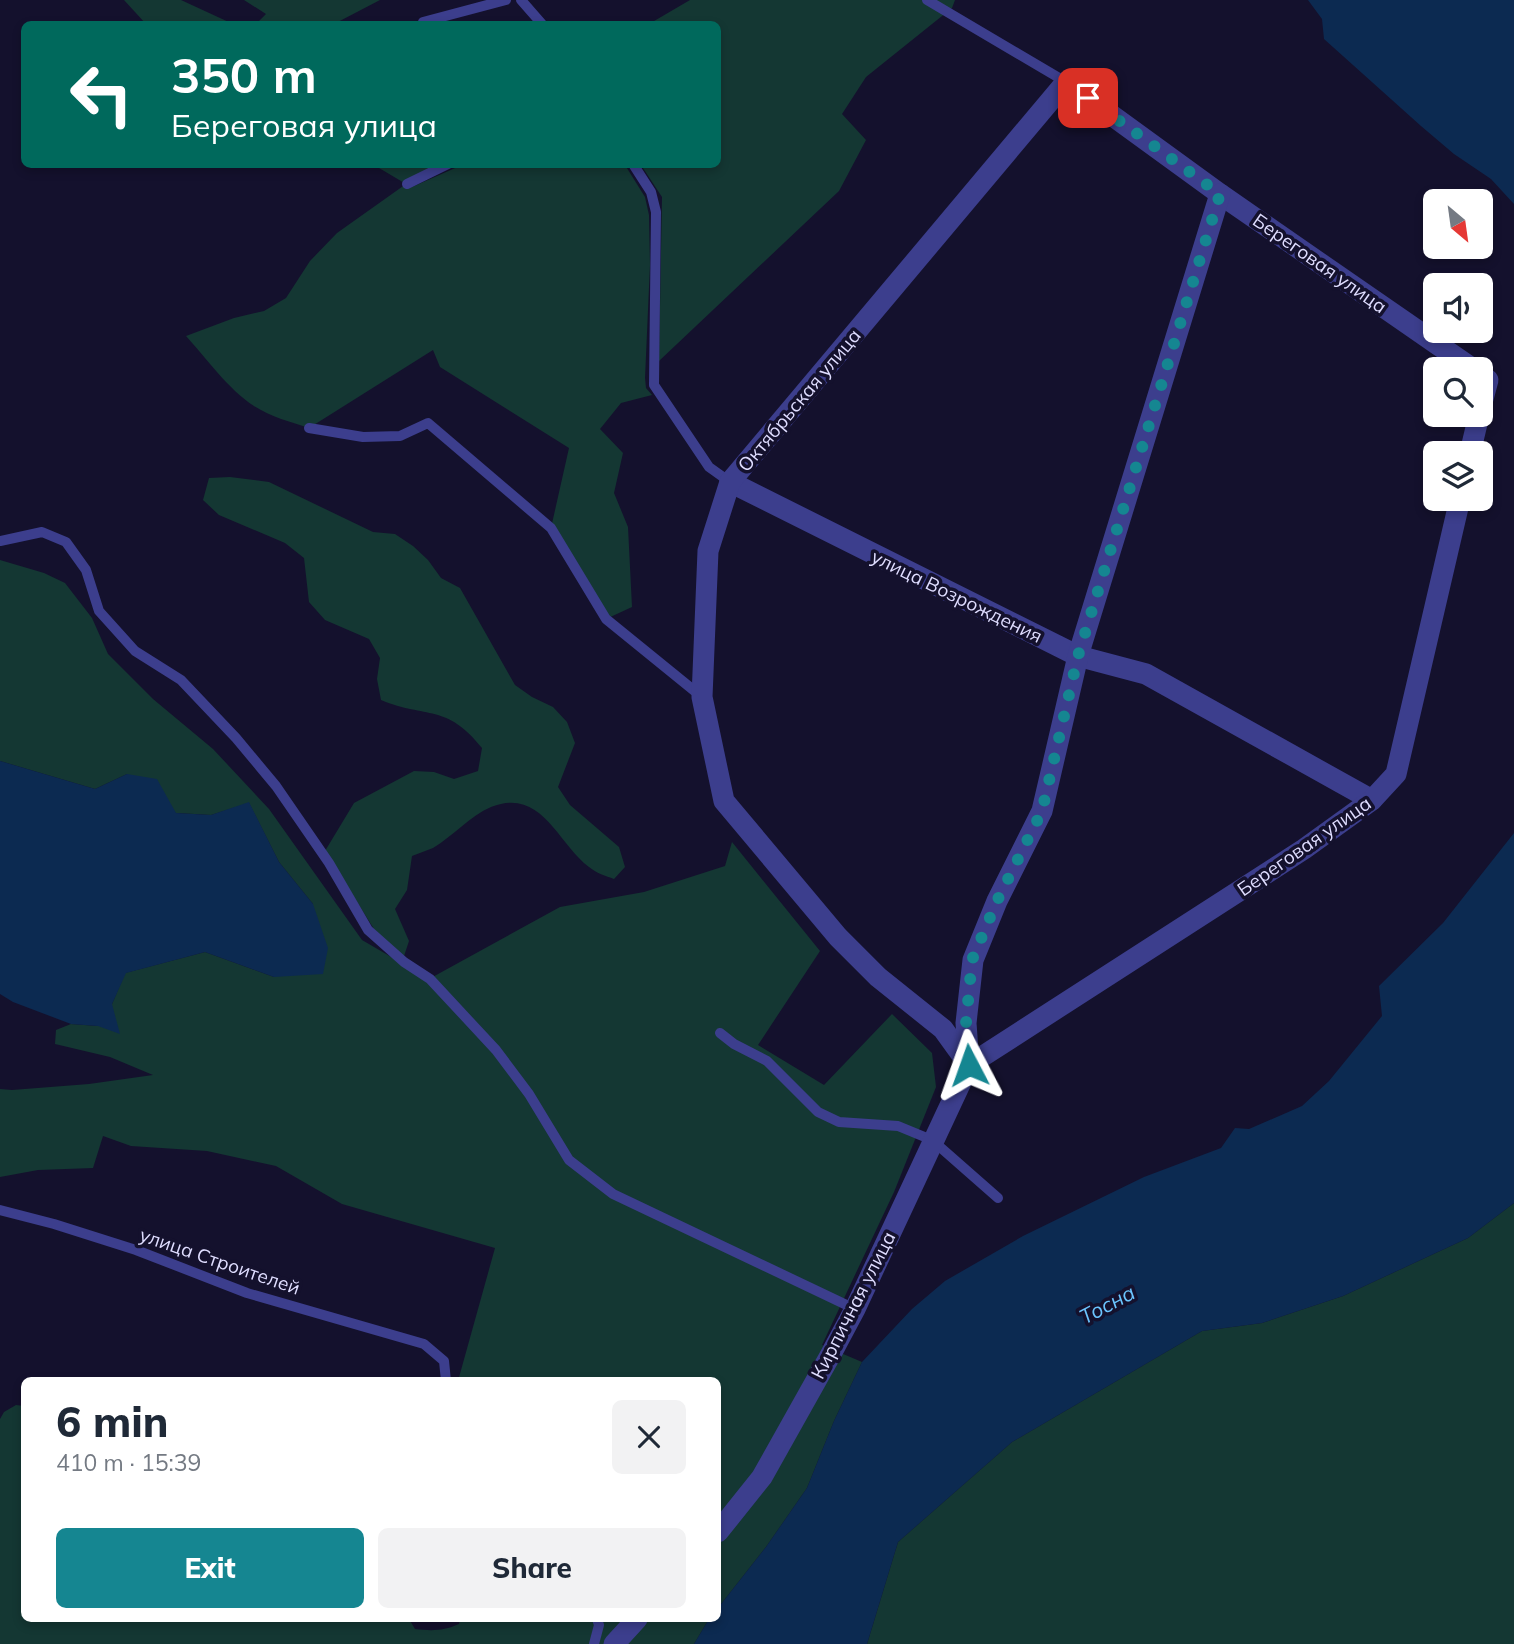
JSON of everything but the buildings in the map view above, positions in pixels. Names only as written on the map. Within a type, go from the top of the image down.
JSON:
[{"type":"street","name":"Береговая улица","points":[[1066,82],[1220,194],[1456,357]]},
{"type":"street","name":"Октябрьская улица","points":[[969,1065],[943,1029],[878,977],[838,937],[724,801],[702,697],[708,551],[730,482],[1066,82]]},
{"type":"street","points":[[969,1065],[966,1023],[972,960],[997,901],[1042,811],[1078,656],[1220,194]]},
{"type":"street","name":"улица Возрождения","points":[[730,482],[1078,656],[1146,674],[1372,800]]},
{"type":"street","name":"Береговая улица","points":[[969,1065],[1304,849],[1372,800],[1396,774],[1457,511]]},
{"type":"street","name":"Кирпичная улица","points":[[721,1528],[762,1477],[855,1308],[969,1065]]},
{"type":"street","points":[[614,1644],[634,1622]]},
{"type":"lane","points":[[427,21],[506,0]]},
{"type":"lane","points":[[521,0],[538,21]]},
{"type":"lane","points":[[927,0],[1066,82]]},
{"type":"lane","points":[[407,184],[440,168]]},
{"type":"lane","points":[[636,168],[651,192],[656,212],[654,385],[709,467],[730,482]]},
{"type":"lane","points":[[309,428],[363,437],[400,436],[428,423],[551,528],[606,619],[702,697]]},
{"type":"lane","points":[[0,541],[42,532],[66,542],[86,570],[99,611],[135,651],[181,680],[236,738],[276,786],[329,863],[368,930],[404,962],[430,979],[496,1050],[529,1094],[569,1160],[613,1194],[855,1308]]},
{"type":"lane","points":[[720,1033],[734,1044],[767,1061],[818,1112],[839,1122],[898,1126],[932,1140],[998,1198]]},
{"type":"lane","name":"улица Строителей","points":[[0,1210],[136,1250],[247,1293],[424,1344],[444,1361],[446,1377]]},
{"type":"lane","points":[[594,1644],[598,1622]]},
{"type":"green space","points":[[124,0],[181,0],[226,21],[143,21]]},
{"type":"green space","points":[[244,0],[380,0],[340,21],[259,21],[266,14]]},
{"type":"green space","points":[[690,0],[955,0],[952,8],[866,77],[842,114],[866,140],[839,191],[659,361],[662,197],[643,168],[721,168],[721,21],[654,21]]},
{"type":"green space","points":[[379,168],[443,168],[412,187],[455,168],[627,168],[645,197],[649,215],[650,265],[645,378],[646,388],[652,395],[621,403],[600,429],[623,453],[614,493],[628,527],[632,607],[606,619],[551,528],[569,448],[440,367],[433,350],[309,428],[267,413],[244,399],[186,336],[234,318],[264,311],[286,298],[310,261],[337,233],[406,184]]},
{"type":"green space","points":[[230,477],[269,482],[373,532],[395,534],[428,560],[441,578],[460,588],[515,685],[553,707],[567,722],[575,743],[558,787],[570,805],[619,847],[625,867],[614,879],[589,867],[536,811],[509,803],[483,811],[433,848],[412,856],[407,890],[395,909],[409,941],[403,959],[374,929],[325,851],[354,803],[414,771],[434,772],[454,779],[478,771],[482,748],[458,724],[446,718],[381,700],[377,679],[380,658],[369,639],[325,620],[309,602],[304,558],[285,543],[219,515],[203,500],[209,478]]},
{"type":"green space","points":[[0,560],[44,573],[65,583],[92,618],[108,654],[153,699],[213,749],[269,809],[362,940],[429,979],[560,907],[644,892],[725,866],[732,842],[820,951],[758,1045],[824,1085],[892,1014],[932,1053],[936,1087],[894,1192],[822,1345],[862,1362],[807,1488],[766,1547],[721,1604],[721,1377],[459,1377],[495,1248],[342,1204],[276,1166],[207,1151],[131,1146],[103,1136],[93,1168],[38,1170],[0,1177],[0,1089],[89,1084],[153,1075],[110,1057],[55,1044],[56,1030],[71,1024],[98,1026],[112,1004],[125,973],[205,952],[274,977],[313,904],[279,862],[249,803],[211,815],[176,813],[127,774],[95,789],[0,761]]},
{"type":"green space","points":[[1514,1203],[1514,1644],[867,1644],[898,1542],[1012,1442],[1202,1331],[1262,1323],[1343,1296],[1468,1238]]},
{"type":"green space","points":[[16,1405],[21,1406],[21,1622],[411,1622],[415,1629],[432,1630],[448,1628],[459,1622],[707,1622],[694,1644],[0,1644],[0,1419],[4,1412]]},
{"type":"water","points":[[1308,0],[1514,0],[1514,204],[1491,179],[1454,154],[1324,39],[1322,19]]},
{"type":"water","points":[[0,761],[95,789],[127,774],[157,779],[176,813],[211,815],[249,802],[279,862],[313,904],[328,948],[323,974],[274,977],[205,952],[126,973],[112,1004],[120,1034],[98,1026],[71,1024],[13,1002],[0,994]]},
{"type":"water","name":"Тосна","points":[[1514,833],[1514,1203],[1468,1238],[1343,1296],[1262,1323],[1202,1331],[1012,1442],[898,1542],[867,1644],[694,1644],[707,1622],[721,1622],[721,1604],[766,1547],[807,1488],[862,1362],[912,1309],[945,1281],[1023,1236],[1144,1177],[1221,1148],[1235,1128],[1249,1129],[1302,1106],[1329,1081],[1382,1016],[1379,986],[1443,923]]},
{"type":"route","points":[[969,1065],[966,1023],[972,960],[997,901],[1042,811],[1078,656],[1220,194],[1088,98]]}]
